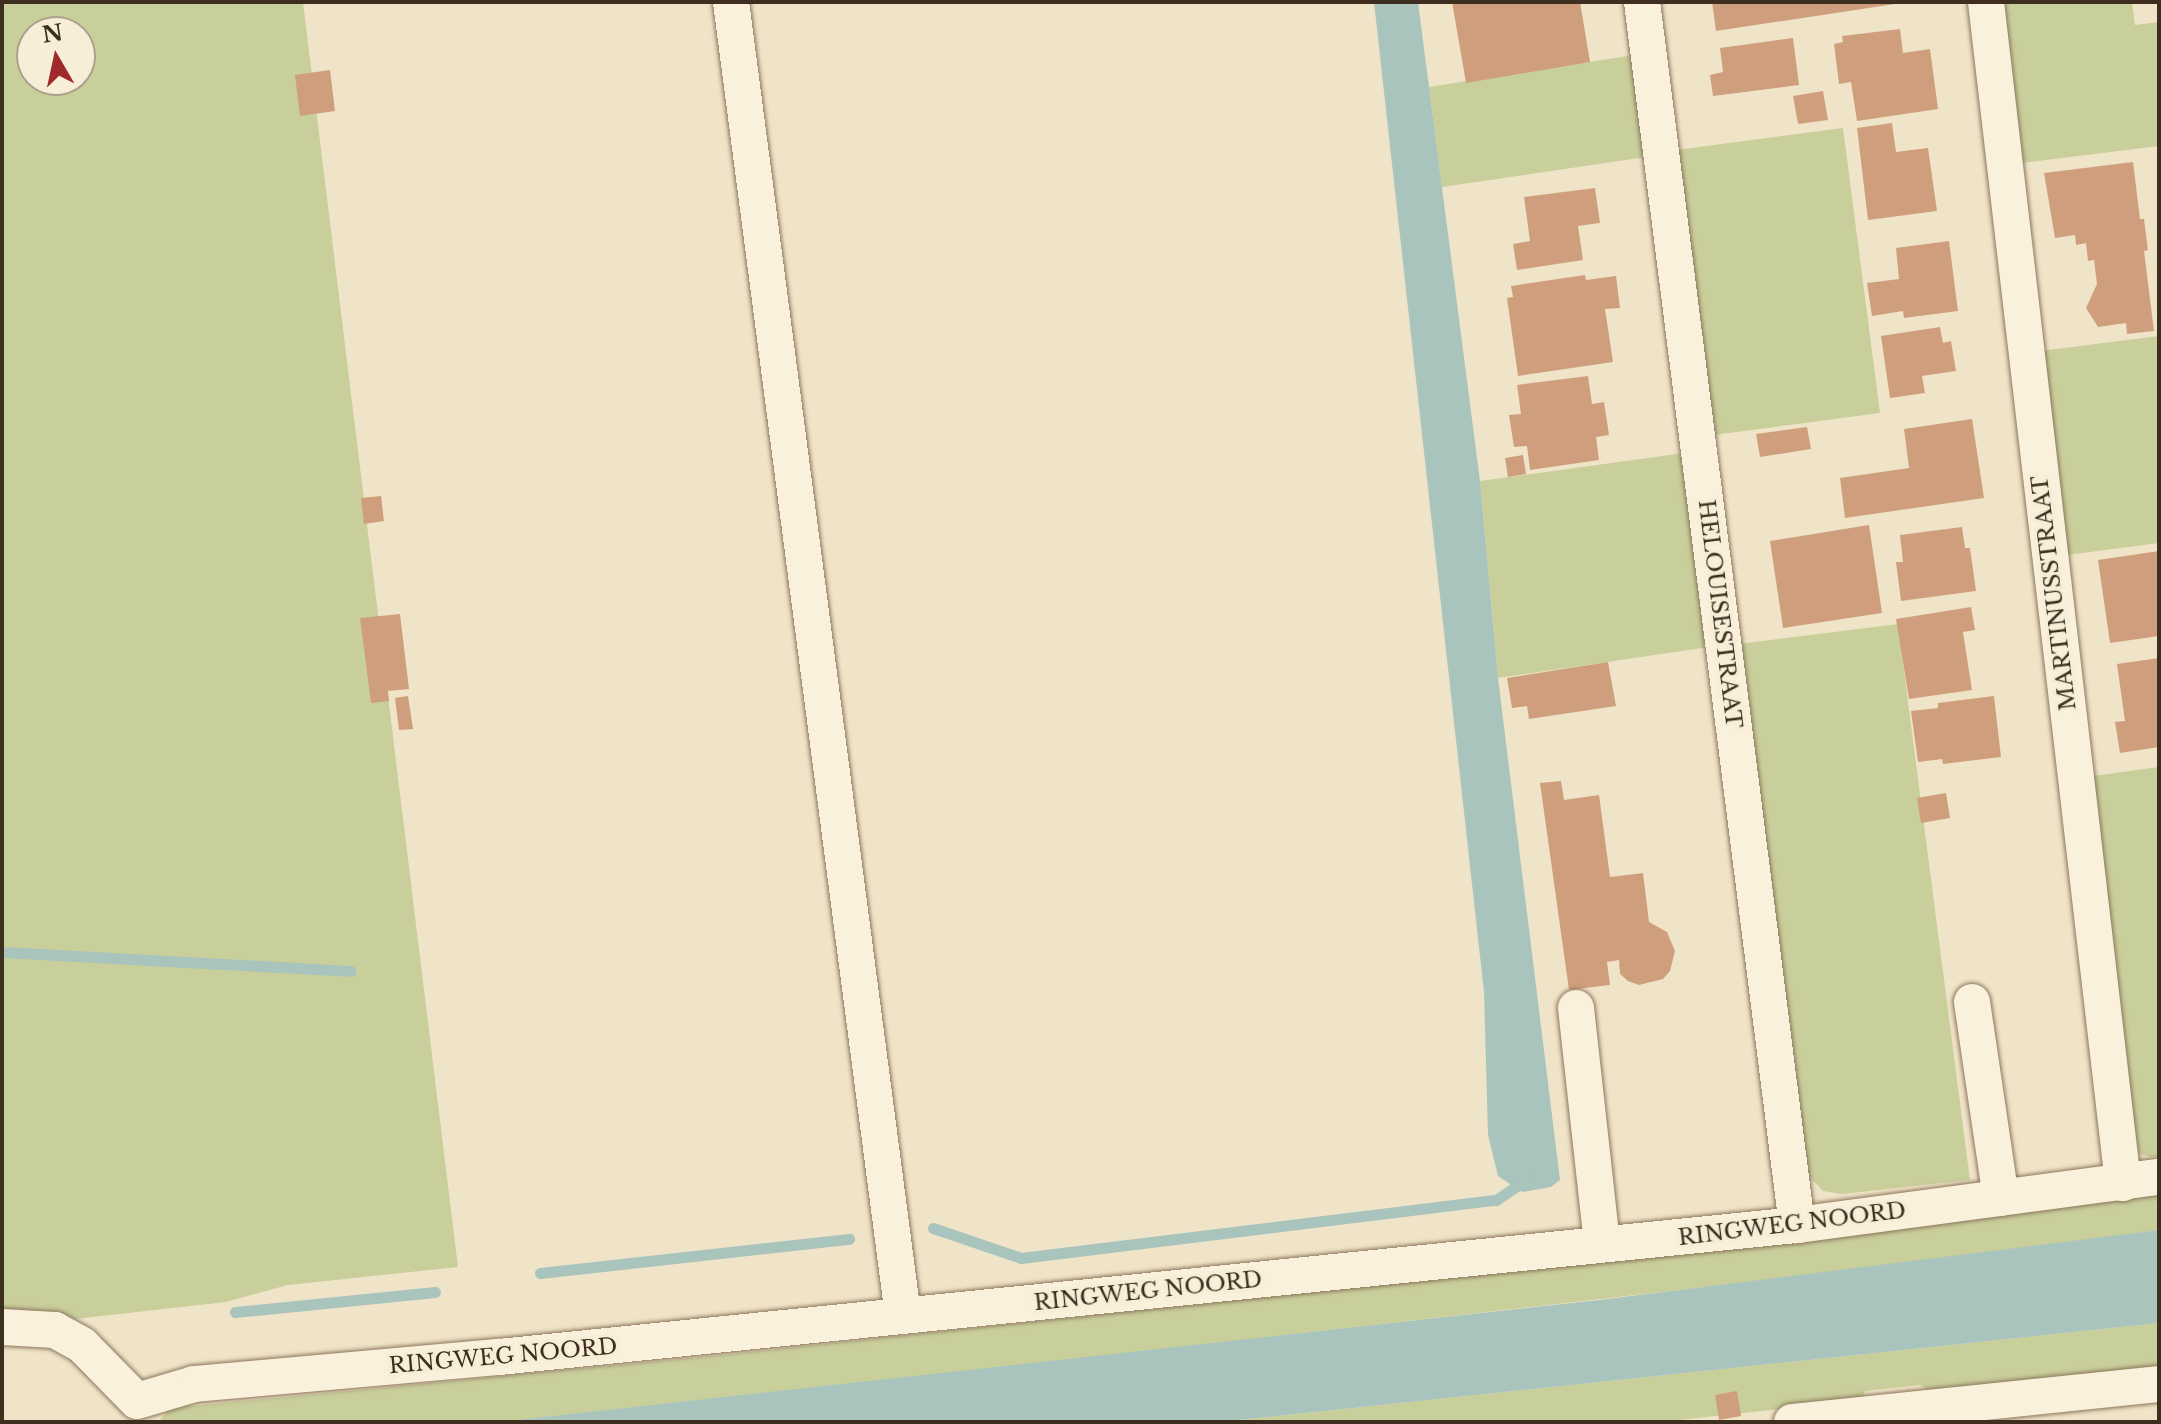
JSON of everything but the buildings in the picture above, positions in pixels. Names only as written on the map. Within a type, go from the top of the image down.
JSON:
[{"type":"street","points":[[731,2],[903,1316]]},
{"type":"street","name":"HELOUISESTRAAT","points":[[1642,2],[1797,1225]]},
{"type":"street","name":"MARTINUSSTRAAT","points":[[1986,2],[2123,1183]]},
{"type":"street","points":[[1972,1002],[2001,1198]]},
{"type":"street","points":[[1576,1008],[1602,1244]]},
{"type":"street","name":"RINGWEG NOORD","points":[[131,1412],[194,1384],[1797,1225],[2159,1177]]},
{"type":"street","points":[[2,1327],[55,1330],[82,1345],[131,1412]]},
{"type":"street","points":[[1792,1422],[2108,1406],[2159,1384]]},
{"type":"green space","points":[[2,2],[303,2],[458,1267],[288,1285],[226,1302],[66,1320],[2,1316]]},
{"type":"green space","points":[[1996,2],[2132,2],[2135,25],[2159,22],[2159,146],[2014,164]]},
{"type":"green space","points":[[1634,55],[1646,157],[1442,187],[1429,87]]},
{"type":"green space","points":[[1843,128],[1880,413],[1714,435],[1676,150]]},
{"type":"green space","points":[[2159,336],[2159,543],[2067,555],[2040,351]]},
{"type":"green space","points":[[1684,453],[1709,647],[1498,678],[1480,481]]},
{"type":"green space","points":[[1898,624],[1970,1180],[1842,1194],[1823,1191],[1802,1169],[1738,644]]},
{"type":"green space","points":[[2159,767],[2159,1156],[2151,1157],[2139,1154],[2130,1140],[2086,777]]},
{"type":"green space","points":[[2159,1195],[2159,1230],[1967,1257],[858,1384],[499,1422],[159,1422],[170,1408],[712,1356],[1403,1282]]},
{"type":"green space","points":[[2159,1323],[2159,1370],[1935,1394],[1920,1385],[1865,1391],[1861,1400],[1661,1422],[1219,1422]]},
{"type":"water","points":[[1374,2],[1418,2],[1480,481],[1498,678],[1560,1180],[1551,1187],[1522,1192],[1498,1176],[1488,1135],[1484,992]]},
{"type":"water","points":[[2159,1230],[2159,1323],[1219,1422],[499,1422],[1599,1300]]},
{"type":"waterway","points":[[2,952],[350,971]]},
{"type":"waterway","points":[[933,1228],[1021,1258],[1496,1200],[1526,1180]]},
{"type":"waterway","points":[[540,1273],[849,1239]]},
{"type":"waterway","points":[[235,1312],[435,1292]]}]
